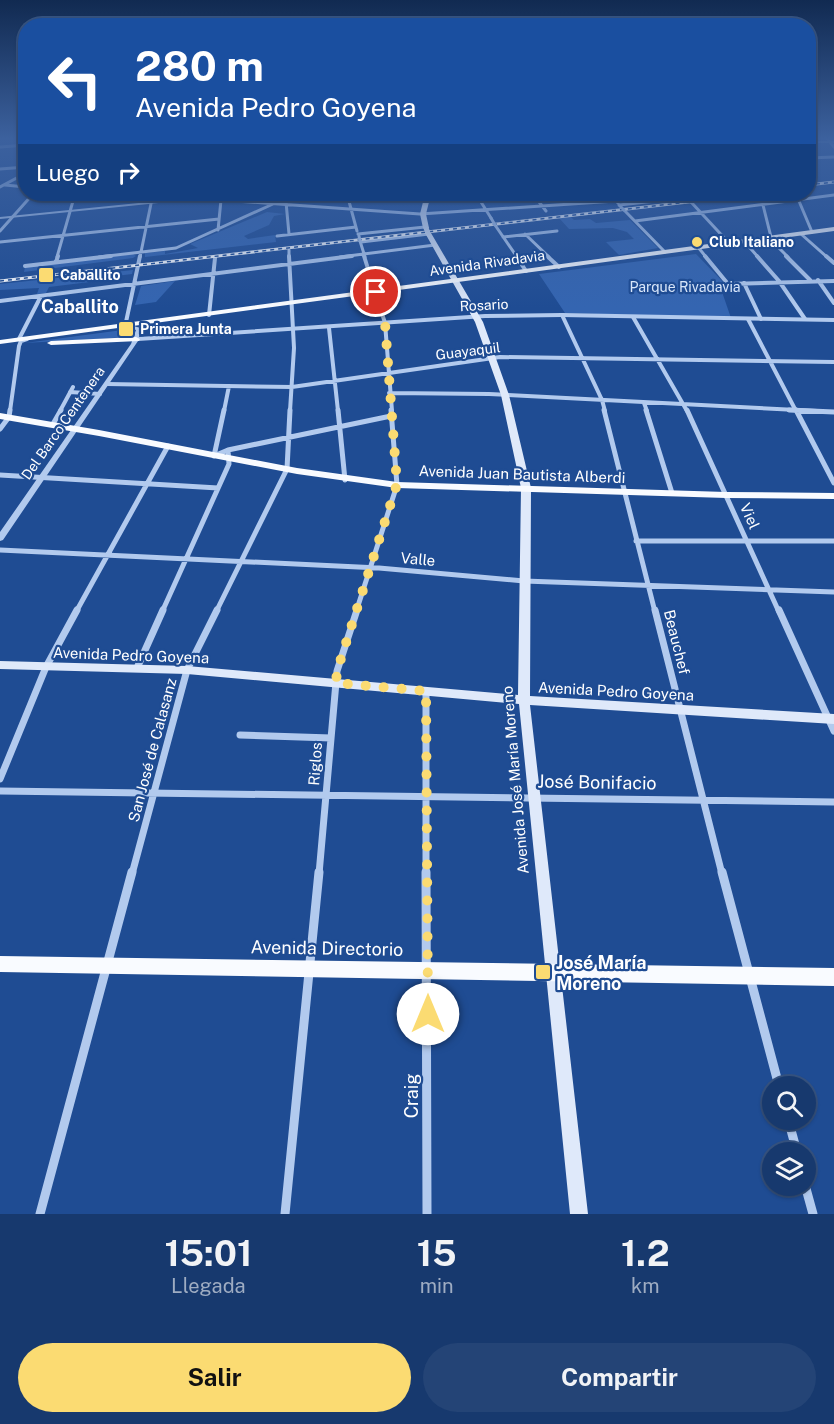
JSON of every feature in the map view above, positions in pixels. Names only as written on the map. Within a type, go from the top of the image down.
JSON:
[{"type":"main road","points":[[423,214],[426,201]]},
{"type":"main road","name":"Avenida José María Moreno","points":[[423,214],[427,230],[476,317],[505,395],[526,488],[524,700],[579,1214]]},
{"type":"main road","name":"Avenida Rivadavia","points":[[0,348],[22,341],[834,229]]},
{"type":"main road","name":"Avenida Rivadavia","points":[[0,342],[136,339]]},
{"type":"main road","name":"Avenida Juan Bautista Alberdi","points":[[5,417],[76,427],[214,456],[228,454],[286,470],[345,480],[672,494],[834,496]]},
{"type":"main road","name":"Avenida Pedro Goyena","points":[[0,664],[187,670],[524,700],[831,718]]},
{"type":"main road","name":"Avenida Directorio","points":[[0,964],[834,977]]},
{"type":"street","points":[[816,197],[834,195]]},
{"type":"street","points":[[0,231],[27,201]]},
{"type":"street","points":[[56,262],[73,201]]},
{"type":"street","points":[[136,339],[139,328],[126,322],[152,201]]},
{"type":"street","points":[[0,218],[174,201]]},
{"type":"street","points":[[218,230],[222,201]]},
{"type":"street","points":[[257,201],[423,214],[544,209],[644,201]]},
{"type":"street","name":"Riglos","points":[[285,1214],[327,796],[337,671],[397,484],[385,323],[349,201]]},
{"type":"street","points":[[480,201],[526,271]]},
{"type":"street","points":[[538,201],[544,209]]},
{"type":"street","points":[[616,201],[665,252]]},
{"type":"street","points":[[690,201],[729,243]]},
{"type":"street","points":[[635,221],[786,201]]},
{"type":"street","points":[[799,201],[812,232]]},
{"type":"street","points":[[287,203],[290,234]]},
{"type":"street","points":[[25,266],[176,248],[274,204]]},
{"type":"street","points":[[763,205],[772,241],[810,280]]},
{"type":"street","points":[[0,242],[219,219]]},
{"type":"street","points":[[277,236],[356,227]]},
{"type":"street","points":[[359,238],[427,230]]},
{"type":"street","points":[[359,238],[427,230]]},
{"type":"street","points":[[503,237],[556,231]]},
{"type":"street","points":[[525,234],[559,267]]},
{"type":"street","points":[[801,234],[834,263]]},
{"type":"street","points":[[744,241],[779,281],[805,319]]},
{"type":"street","points":[[0,301],[435,245]]},
{"type":"street","points":[[698,247],[728,284],[834,281]]},
{"type":"street","name":"San José de Calasanz","points":[[40,1214],[187,670],[286,470],[290,436],[293,330],[289,250]]},
{"type":"street","points":[[209,315],[215,258]]},
{"type":"street","points":[[818,280],[834,303]]},
{"type":"street","points":[[744,283],[761,319]]},
{"type":"street","points":[[0,429],[5,417],[22,341],[41,296]]},
{"type":"street","name":"Rosario","points":[[136,339],[476,317],[562,315],[834,320]]},
{"type":"street","name":"Beauchef","points":[[562,315],[602,400],[678,709],[776,1076]]},
{"type":"street","name":"Viel","points":[[633,317],[684,404],[768,590],[831,718],[834,731]]},
{"type":"street","points":[[748,319],[834,483]]},
{"type":"street","points":[[329,328],[345,480]]},
{"type":"street","name":"Del Barco Centenera","points":[[0,538],[136,339]]},
{"type":"street","name":"Guayaquil","points":[[107,384],[292,387],[491,358],[834,362]]},
{"type":"street","points":[[53,424],[73,387]]},
{"type":"street","points":[[214,456],[229,387]]},
{"type":"street","points":[[70,392],[100,394]]},
{"type":"street","points":[[390,393],[505,395],[834,412]]},
{"type":"street","points":[[644,403],[672,494]]},
{"type":"street","points":[[137,668],[229,464],[228,454],[290,436],[391,416]]},
{"type":"street","points":[[0,779],[42,666],[168,446]]},
{"type":"street","points":[[0,475],[218,488]]},
{"type":"street","points":[[636,541],[834,541]]},
{"type":"street","name":"Valle","points":[[0,550],[369,567],[524,581],[834,592]]},
{"type":"street","name":"Craig","points":[[426,691],[427,1214]]},
{"type":"street","points":[[240,735],[331,738]]},
{"type":"street","name":"José Bonifacio","points":[[0,791],[834,801]]},
{"type":"street","points":[[808,1196],[813,1214]]},
{"type":"green space","points":[[267,212],[285,214],[274,216],[269,225],[244,236],[248,239],[275,235],[276,242],[145,257],[145,253],[165,251],[165,254],[198,248],[190,244]]},
{"type":"green space","points":[[571,217],[574,220],[590,219],[596,223],[630,220],[658,248],[619,255],[606,242],[634,239],[627,232],[613,228],[569,229],[559,218]]},
{"type":"green space","points":[[133,254],[136,256],[133,258],[24,272],[25,267]]},
{"type":"green space","name":"Parque Rivadavia","points":[[696,254],[727,286],[721,289],[731,318],[565,313],[539,274]]},
{"type":"green space","points":[[133,270],[132,274],[108,277],[106,280],[49,287],[46,293],[37,294],[39,288],[0,290],[0,284]]},
{"type":"green space","points":[[175,281],[156,302],[135,305],[141,286]]},
{"type":"green space","points":[[130,329],[135,331],[129,337],[25,343]]},
{"type":"railway","points":[[0,281],[697,201]]},
{"type":"place","name":"Club Italiano","points":[[697,242]]},
{"type":"place","name":"Caballito","points":[[46,275]]},
{"type":"place","name":"Primera Junta","points":[[126,329]]},
{"type":"place","name":"José María Moreno","points":[[543,972]]},
{"type":"district","name":"Caballito","points":[[80,306]]},
{"type":"route","points":[[376,292],[385,323],[397,484],[337,671],[336,683],[426,691],[428,1014]]}]
